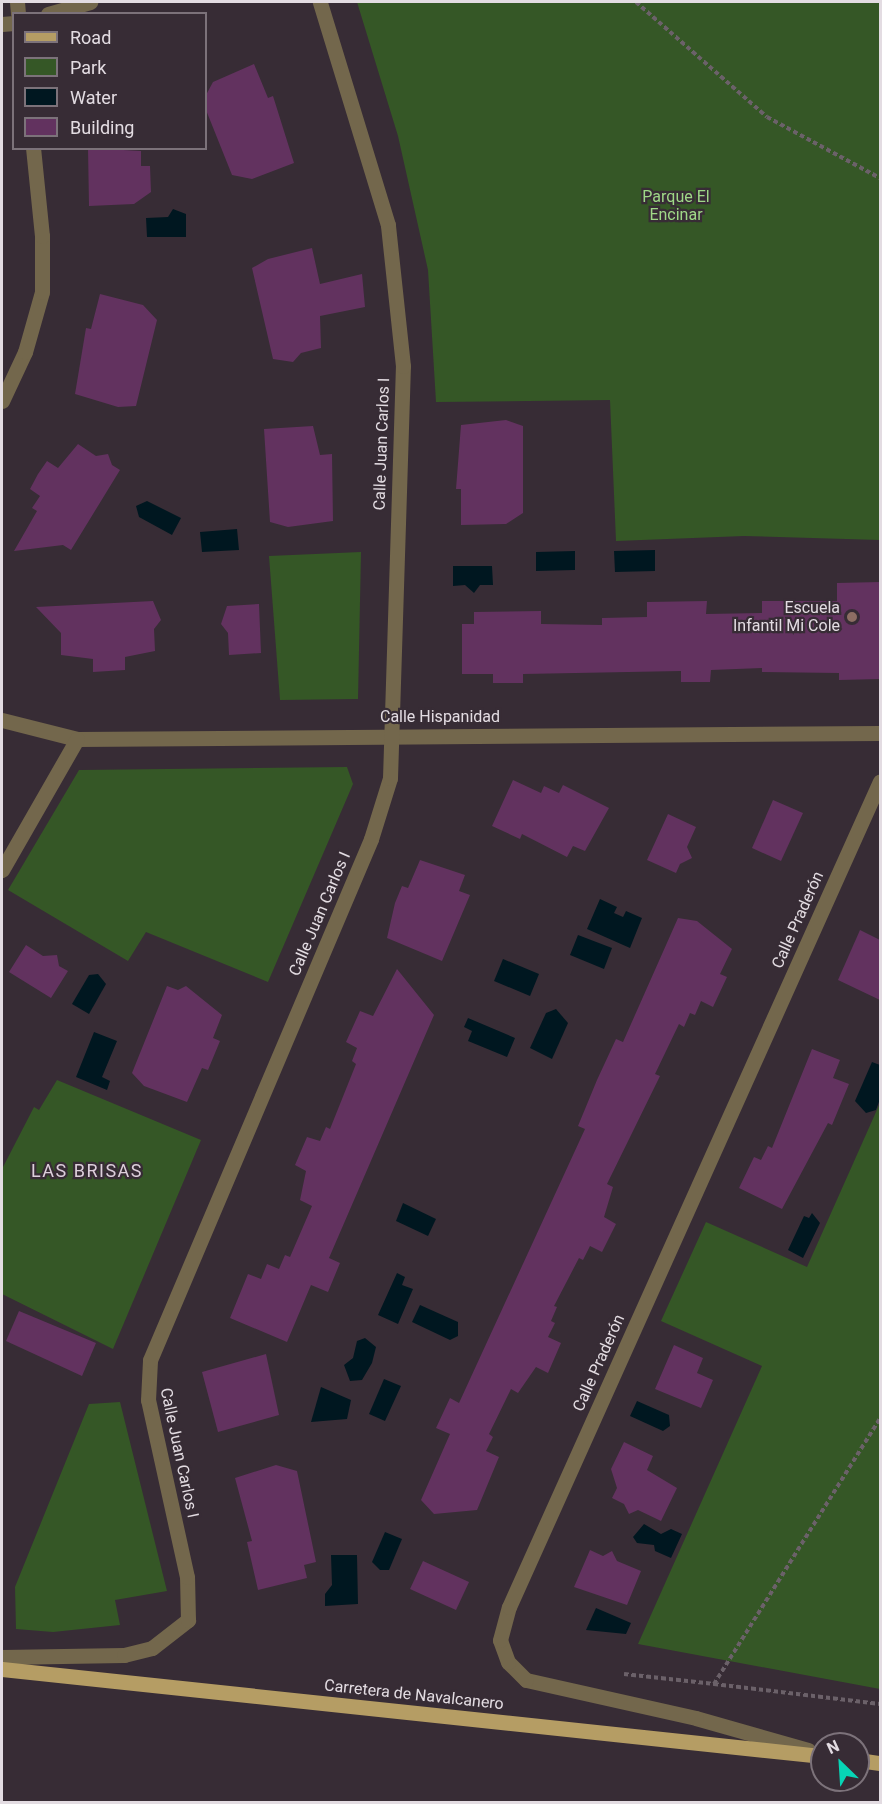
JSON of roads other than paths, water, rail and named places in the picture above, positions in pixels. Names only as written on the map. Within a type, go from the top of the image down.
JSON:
[{"type":"main road","name":"Carretera de Navalcanero","points":[[2,1669],[810,1754]]},
{"type":"street","points":[[55,12],[90,2]]},
{"type":"street","name":"Calle Juan Carlos I","points":[[2,1657],[124,1655],[152,1648],[188,1620],[191,1604],[148,1401],[148,1368],[371,839],[390,778],[403,366],[388,225],[320,2]]},
{"type":"street","points":[[2,401],[25,352],[42,292],[42,236],[33,150]]},
{"type":"street","name":"Calle Hispanidad","points":[[2,720],[77,739],[880,733]]},
{"type":"street","points":[[2,870],[77,739]]},
{"type":"street","name":"Calle Praderón","points":[[810,1751],[696,1718],[526,1680],[508,1662],[500,1640],[509,1607],[880,781]]},
{"type":"water","points":[[173,209],[186,214],[186,237],[147,237],[146,218],[168,217]]},
{"type":"water","points":[[147,501],[181,518],[172,535],[139,517],[136,506]]},
{"type":"water","points":[[237,529],[239,550],[202,552],[200,532]]},
{"type":"water","points":[[655,550],[655,571],[615,572],[614,551]]},
{"type":"water","points":[[575,551],[575,570],[536,571],[536,552]]},
{"type":"water","points":[[453,566],[492,566],[493,585],[480,585],[474,593],[465,585],[453,586]]},
{"type":"water","points":[[600,899],[617,907],[614,913],[623,917],[626,911],[642,918],[630,948],[587,929]]},
{"type":"water","points":[[578,935],[612,948],[604,969],[570,955]]},
{"type":"water","points":[[503,959],[539,974],[530,996],[494,981]]},
{"type":"water","points":[[98,974],[106,984],[89,1014],[72,1004],[89,975]]},
{"type":"water","points":[[556,1009],[568,1023],[552,1059],[530,1048],[546,1013]]},
{"type":"water","points":[[468,1018],[515,1038],[507,1057],[468,1041],[472,1031],[464,1027]]},
{"type":"water","points":[[94,1032],[117,1041],[102,1077],[110,1081],[107,1090],[76,1077]]},
{"type":"water","points":[[872,1062],[880,1065],[880,1099],[876,1110],[866,1113],[855,1101]]},
{"type":"water","points":[[403,1203],[436,1219],[428,1236],[396,1221]]},
{"type":"water","points":[[812,1213],[820,1223],[803,1258],[788,1250],[804,1216],[809,1218]]},
{"type":"water","points":[[397,1273],[405,1277],[402,1285],[413,1289],[398,1324],[378,1315]]},
{"type":"water","points":[[420,1305],[458,1322],[458,1336],[450,1340],[412,1322]]},
{"type":"water","points":[[365,1338],[376,1347],[372,1363],[362,1380],[350,1381],[344,1365],[353,1358],[357,1341]]},
{"type":"water","points":[[384,1379],[401,1386],[385,1421],[369,1414]]},
{"type":"water","points":[[321,1387],[351,1400],[347,1419],[311,1422]]},
{"type":"water","points":[[637,1401],[669,1415],[670,1426],[663,1431],[630,1416]]},
{"type":"water","points":[[644,1524],[661,1534],[671,1529],[682,1534],[671,1558],[655,1551],[654,1545],[637,1543],[633,1537]]},
{"type":"water","points":[[385,1532],[402,1539],[389,1570],[380,1570],[372,1562]]},
{"type":"water","points":[[331,1555],[357,1555],[358,1604],[325,1606],[325,1594],[332,1585]]},
{"type":"water","points":[[596,1608],[631,1623],[626,1634],[586,1630]]},
{"type":"place","name":"Escuela Infantil Mi Cole","points":[[852,617]]},
{"type":"district","name":"LAS BRISAS","points":[[87,1171]]},
{"type":"park label","name":"Parque El Encinar","points":[[676,206]]}]
